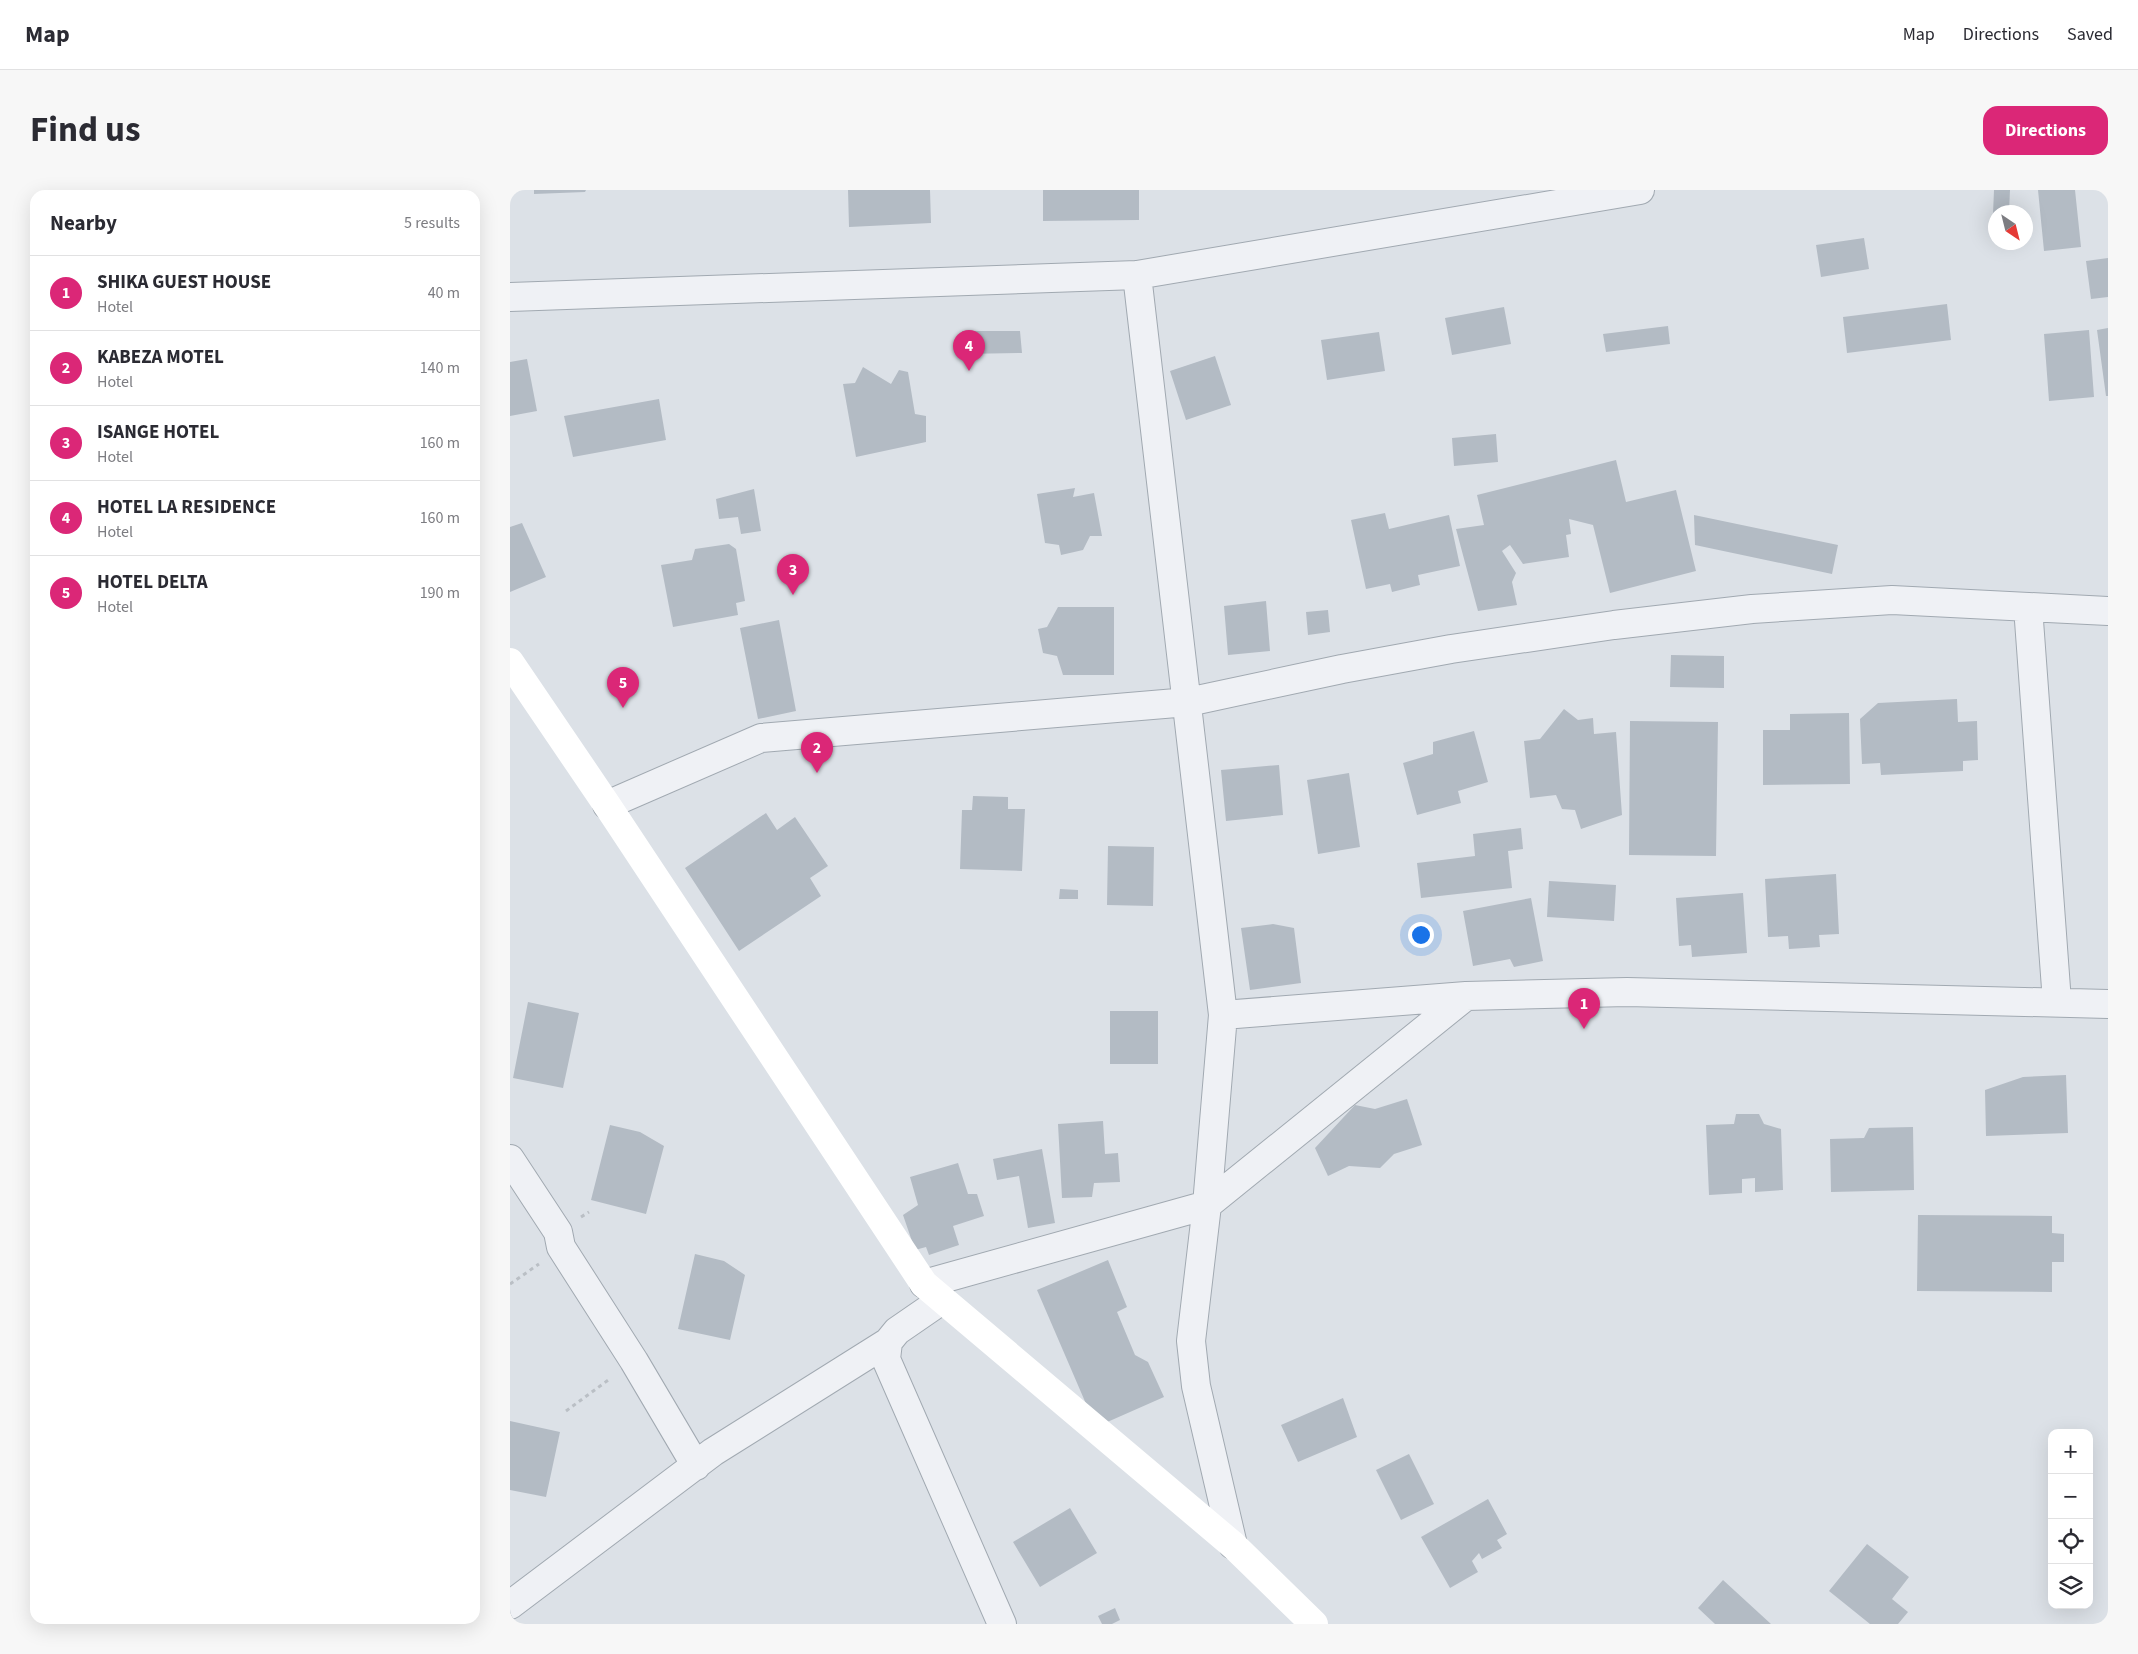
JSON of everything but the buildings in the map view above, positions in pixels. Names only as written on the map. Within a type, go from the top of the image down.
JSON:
[{"type":"main road","points":[[510,662],[933,1292],[1233,1545],[1314,1624]]},
{"type":"street","points":[[510,296],[1137,275],[1640,190]]},
{"type":"street","points":[[1137,275],[1223,1015],[1207,1205],[1191,1341],[1196,1386],[1233,1545]]},
{"type":"street","points":[[607,805],[761,738],[1188,702],[1342,668],[1452,649],[1644,622],[1752,609],[1892,600],[2108,611]]},
{"type":"street","points":[[2028,606],[2057,1002]]},
{"type":"street","points":[[1223,1015],[1466,996],[1627,992],[2108,1004]]},
{"type":"street","points":[[510,1605],[531,1587],[713,1452],[888,1342],[933,1292],[1207,1205],[1466,996]]},
{"type":"street","points":[[510,1159],[558,1232],[561,1247],[634,1362],[696,1466]]},
{"type":"street","points":[[888,1342],[886,1359],[1002,1624]]},
{"type":"path","points":[[510,1284],[561,1247]]},
{"type":"path","points":[[566,1411],[634,1362]]},
{"type":"place","name":"HOTEL LA RESIDENCE","points":[[969,371]]},
{"type":"place","name":"ISANGE HOTEL","points":[[793,595]]},
{"type":"place","name":"HOTEL DELTA","points":[[623,708]]},
{"type":"place","name":"KABEZA MOTEL","points":[[817,773]]},
{"type":"place","name":"SHIKA GUEST HOUSE","points":[[1584,1029]]}]
